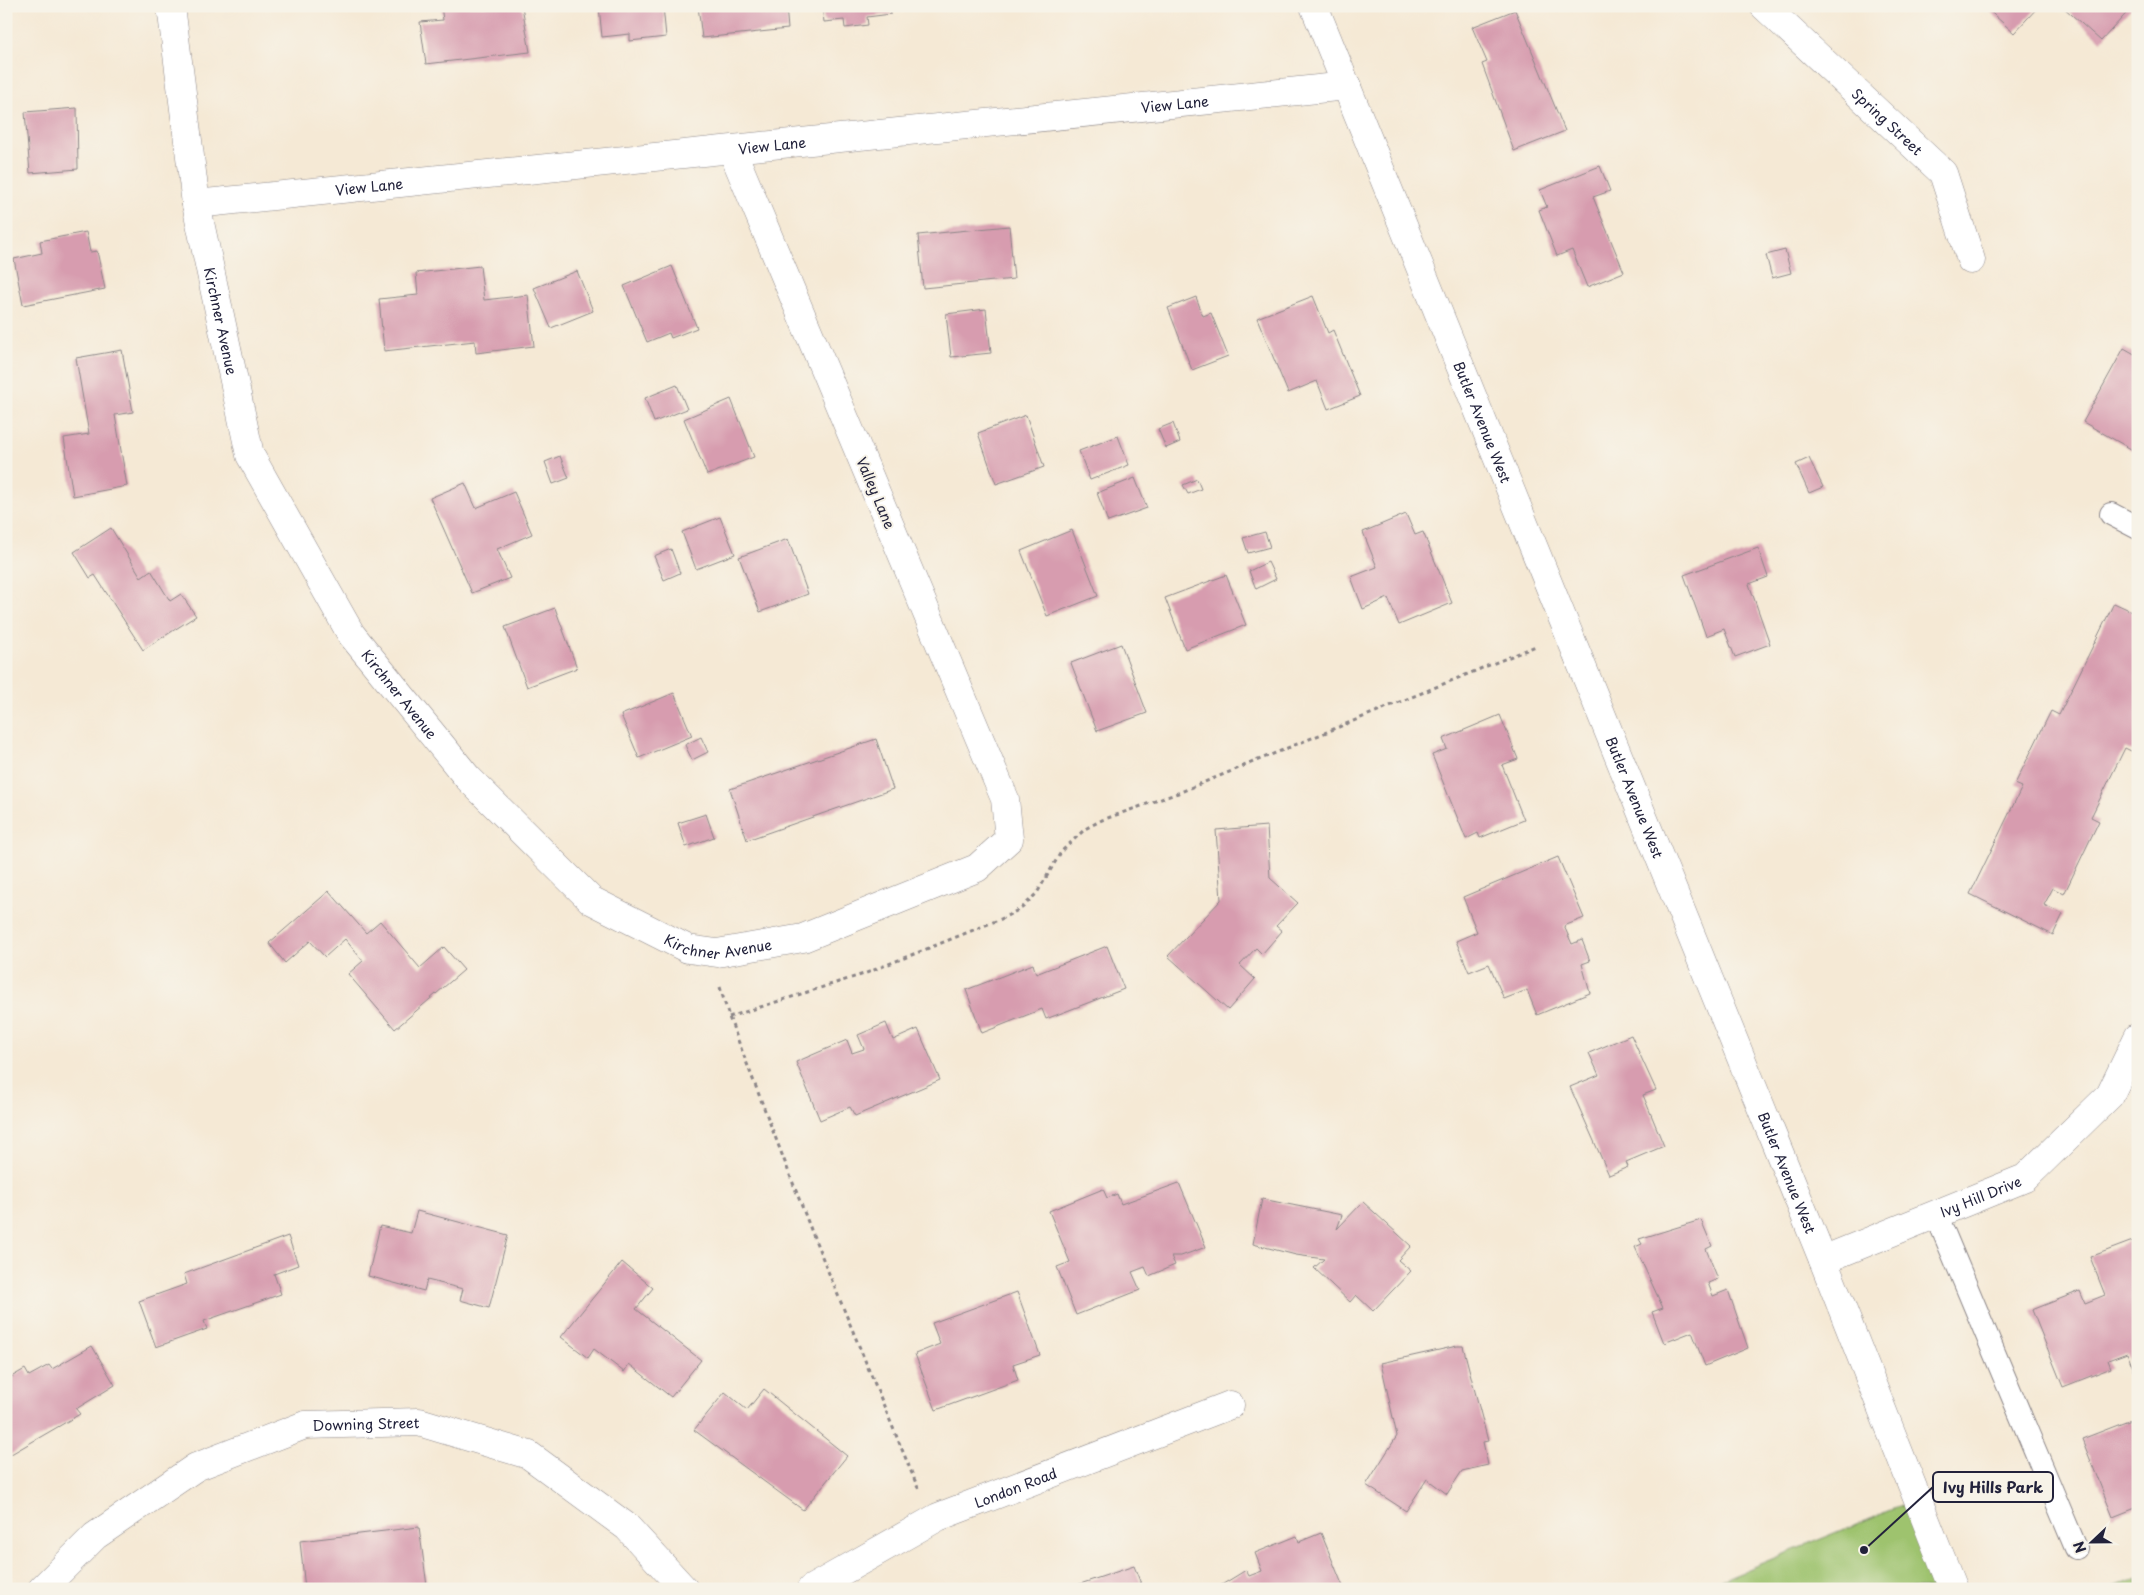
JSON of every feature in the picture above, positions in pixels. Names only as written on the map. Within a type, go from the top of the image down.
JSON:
[{"type":"street","name":"Kirchner Avenue","points":[[171,6],[196,204],[250,455],[351,634],[467,777],[591,900],[688,949],[717,953],[804,938],[978,868],[1009,839]]},
{"type":"street","name":"Butler Avenue West","points":[[1314,6],[1823,1260],[1953,1589]]},
{"type":"street","name":"Spring Street","points":[[1764,6],[1943,173],[1970,260]]},
{"type":"street","name":"View Lane","points":[[196,204],[1347,86]]},
{"type":"street","name":"Valley Lane","points":[[732,150],[1005,799],[1009,839]]},
{"type":"street","name":"Ivy Hill Drive","points":[[1823,1260],[2025,1178],[2110,1096],[2138,1037]]},
{"type":"street","name":"London Road","points":[[811,1589],[938,1517],[1230,1406]]},
{"type":"street","name":"Downing Street","points":[[42,1589],[95,1536],[196,1467],[305,1425],[420,1422],[530,1455],[626,1527],[684,1589]]},
{"type":"lane","points":[[2111,514],[2138,528]]},
{"type":"lane","points":[[1936,1214],[2076,1548]]},
{"type":"path","points":[[729,1017],[864,974],[1001,919],[1022,908],[1037,893],[1061,852],[1085,829],[1102,820],[1178,793],[1568,632]]},
{"type":"path","points":[[717,953],[720,989],[729,1017],[813,1235],[923,1499],[938,1517]]},
{"type":"green space","points":[[1901,1506],[1963,1589],[1699,1589]]},
{"type":"green space","points":[[2138,1578],[2138,1589],[2111,1589]]},
{"type":"building","points":[[336,6],[387,6],[387,8],[336,8]]},
{"type":"building","points":[[441,6],[522,6],[530,52],[426,64],[420,22],[443,20]]},
{"type":"building","points":[[599,6],[663,6],[666,37],[630,41],[630,34],[602,37]]},
{"type":"building","points":[[698,6],[786,6],[788,29],[702,38]]},
{"type":"building","points":[[822,6],[890,6],[891,14],[867,17],[868,25],[845,28],[844,20],[824,22]]},
{"type":"building","points":[[1984,6],[2039,6],[2014,33]]},
{"type":"building","points":[[2062,6],[2133,6],[2101,41]]},
{"type":"building","points":[[1515,10],[1565,131],[1514,151],[1482,64],[1487,62],[1472,27]]},
{"type":"building","points":[[77,108],[78,169],[30,173],[25,112]]},
{"type":"building","points":[[1600,166],[1610,191],[1593,197],[1624,272],[1587,287],[1572,250],[1557,256],[1539,210],[1547,207],[1540,190]]},
{"type":"building","points":[[1009,226],[1014,279],[923,288],[918,235]]},
{"type":"building","points":[[86,232],[90,252],[97,251],[105,289],[23,305],[14,259],[42,253],[40,241]]},
{"type":"building","points":[[1785,250],[1791,273],[1772,278],[1766,255]]},
{"type":"building","points":[[480,266],[484,300],[528,295],[534,346],[476,353],[475,341],[384,351],[379,299],[418,295],[416,273]]},
{"type":"building","points":[[672,266],[697,328],[671,338],[669,333],[647,342],[624,286]]},
{"type":"building","points":[[577,271],[593,311],[551,328],[534,288]]},
{"type":"building","points":[[1313,296],[1328,333],[1333,330],[1360,396],[1328,409],[1317,381],[1288,393],[1257,318]]},
{"type":"building","points":[[1196,297],[1203,316],[1211,313],[1228,356],[1192,370],[1168,308]]},
{"type":"building","points":[[986,309],[991,353],[951,357],[946,314]]},
{"type":"building","points":[[2124,348],[2138,356],[2138,453],[2083,422]]},
{"type":"building","points":[[122,350],[133,412],[115,415],[127,486],[73,496],[64,438],[89,434],[76,358]]},
{"type":"building","points":[[677,385],[687,409],[654,422],[645,398]]},
{"type":"building","points":[[731,399],[754,457],[707,475],[684,419]]},
{"type":"building","points":[[1026,415],[1044,467],[996,484],[978,433]]},
{"type":"building","points":[[1173,423],[1180,442],[1166,448],[1158,429]]},
{"type":"building","points":[[1118,436],[1129,465],[1090,480],[1079,451]]},
{"type":"building","points":[[560,456],[569,478],[553,484],[545,462]]},
{"type":"building","points":[[1809,458],[1823,487],[1809,493],[1796,464]]},
{"type":"building","points":[[1135,478],[1147,508],[1108,522],[1097,493]]},
{"type":"building","points":[[1197,479],[1201,489],[1188,494],[1183,485]]},
{"type":"building","points":[[465,483],[476,508],[514,492],[532,534],[497,549],[510,578],[472,593],[430,498]]},
{"type":"building","points":[[1406,514],[1415,535],[1423,532],[1452,603],[1399,625],[1388,598],[1363,609],[1351,577],[1377,567],[1363,532]]},
{"type":"building","points":[[720,517],[735,554],[696,569],[682,532]]},
{"type":"building","points":[[111,528],[141,577],[151,570],[170,601],[181,594],[196,616],[143,650],[95,575],[90,578],[74,552]]},
{"type":"building","points":[[1072,530],[1098,596],[1047,616],[1021,551]]},
{"type":"building","points":[[1265,532],[1270,547],[1248,553],[1243,538]]},
{"type":"building","points":[[788,539],[808,594],[760,612],[739,557]]},
{"type":"building","points":[[1758,548],[1768,577],[1749,584],[1770,644],[1735,657],[1724,629],[1706,636],[1684,575]]},
{"type":"building","points":[[671,549],[680,573],[664,580],[654,556]]},
{"type":"building","points":[[1268,562],[1276,579],[1256,589],[1249,571]]},
{"type":"building","points":[[1226,575],[1246,625],[1185,649],[1165,598]]},
{"type":"building","points":[[2114,603],[2138,614],[2138,743],[2133,752],[2125,748],[2091,817],[2099,821],[2064,894],[2053,888],[2044,905],[2063,914],[2053,935],[1970,894],[2022,787],[2015,784],[2051,711],[2059,715]]},
{"type":"building","points":[[555,608],[577,668],[527,687],[505,627]]},
{"type":"building","points":[[1121,644],[1147,713],[1097,731],[1071,663]]},
{"type":"building","points":[[674,693],[692,736],[639,758],[621,715]]},
{"type":"building","points":[[1500,715],[1518,759],[1502,765],[1524,820],[1480,838],[1478,833],[1466,839],[1432,755],[1447,749],[1443,739]]},
{"type":"building","points":[[701,737],[708,752],[692,760],[685,745]]},
{"type":"building","points":[[876,739],[893,789],[747,840],[730,789]]},
{"type":"building","points":[[706,814],[714,837],[686,847],[678,823]]},
{"type":"building","points":[[1267,826],[1270,878],[1298,903],[1276,926],[1282,931],[1262,954],[1256,948],[1240,965],[1255,979],[1228,1010],[1168,956],[1221,900],[1216,830]]},
{"type":"building","points":[[1558,857],[1584,918],[1564,926],[1572,944],[1582,940],[1590,961],[1582,964],[1590,993],[1537,1015],[1527,990],[1504,999],[1489,964],[1469,972],[1456,941],[1477,932],[1463,897]]},
{"type":"building","points":[[329,891],[366,933],[380,921],[420,968],[444,947],[464,970],[395,1029],[348,974],[363,961],[345,939],[325,957],[310,941],[285,963],[269,943]]},
{"type":"building","points":[[1107,946],[1124,989],[1046,1019],[1042,1009],[982,1033],[966,990],[1033,964],[1036,974]]},
{"type":"building","points":[[886,1023],[893,1040],[918,1029],[940,1080],[855,1116],[850,1107],[820,1120],[796,1062],[847,1040],[852,1053],[864,1049],[858,1035]]},
{"type":"building","points":[[1631,1035],[1656,1090],[1643,1095],[1664,1146],[1626,1162],[1628,1167],[1609,1175],[1570,1087],[1599,1075],[1589,1053]]},
{"type":"building","points":[[1179,1183],[1206,1247],[1181,1256],[1171,1256],[1175,1265],[1149,1276],[1145,1267],[1132,1272],[1140,1290],[1076,1315],[1057,1267],[1070,1262],[1049,1211],[1103,1189],[1107,1198],[1117,1194],[1121,1204]]},
{"type":"building","points":[[1262,1199],[1342,1215],[1337,1229],[1363,1202],[1411,1246],[1398,1260],[1411,1271],[1373,1311],[1356,1295],[1350,1302],[1314,1268],[1324,1259],[1296,1255],[1253,1244]]},
{"type":"building","points":[[417,1211],[508,1235],[489,1308],[460,1300],[463,1289],[427,1280],[424,1291],[368,1276],[380,1226],[411,1233]]},
{"type":"building","points":[[1701,1220],[1712,1246],[1706,1249],[1718,1279],[1708,1283],[1713,1296],[1728,1290],[1748,1348],[1705,1366],[1692,1332],[1664,1343],[1652,1312],[1663,1308],[1635,1247],[1642,1244],[1639,1239]]},
{"type":"building","points":[[288,1236],[298,1265],[274,1274],[281,1294],[204,1321],[207,1329],[156,1347],[139,1301],[187,1284],[184,1274]]},
{"type":"building","points":[[2138,1239],[2138,1380],[2127,1353],[2108,1360],[2111,1368],[2063,1387],[2032,1310],[2080,1291],[2085,1303],[2105,1295],[2090,1257]]},
{"type":"building","points":[[622,1262],[653,1288],[636,1309],[701,1360],[671,1397],[629,1364],[624,1372],[594,1349],[588,1358],[561,1337]]},
{"type":"building","points":[[1017,1292],[1040,1355],[1013,1364],[1018,1380],[936,1410],[915,1354],[940,1344],[932,1323]]},
{"type":"building","points":[[92,1346],[115,1385],[76,1409],[80,1414],[6,1457],[6,1380],[25,1369],[29,1376],[49,1365],[52,1369]]},
{"type":"building","points":[[1463,1346],[1488,1441],[1483,1442],[1488,1465],[1462,1471],[1447,1494],[1427,1479],[1406,1511],[1366,1485],[1397,1436],[1381,1363]]},
{"type":"building","points":[[764,1389],[847,1456],[803,1510],[694,1430],[725,1392],[747,1410]]},
{"type":"building","points":[[2131,1420],[2135,1430],[2138,1428],[2138,1507],[2113,1517],[2082,1439]]},
{"type":"building","points":[[419,1527],[427,1586],[404,1589],[349,1589],[349,1587],[305,1589],[300,1541]]},
{"type":"building","points":[[1321,1533],[1344,1589],[1215,1589],[1246,1570],[1249,1576],[1262,1571],[1255,1553],[1297,1536],[1299,1542]]},
{"type":"building","points":[[1134,1566],[1143,1589],[1068,1589],[1068,1588]]},
{"type":"place","name":"Ivy Hills Park","points":[[1864,1550]]}]
